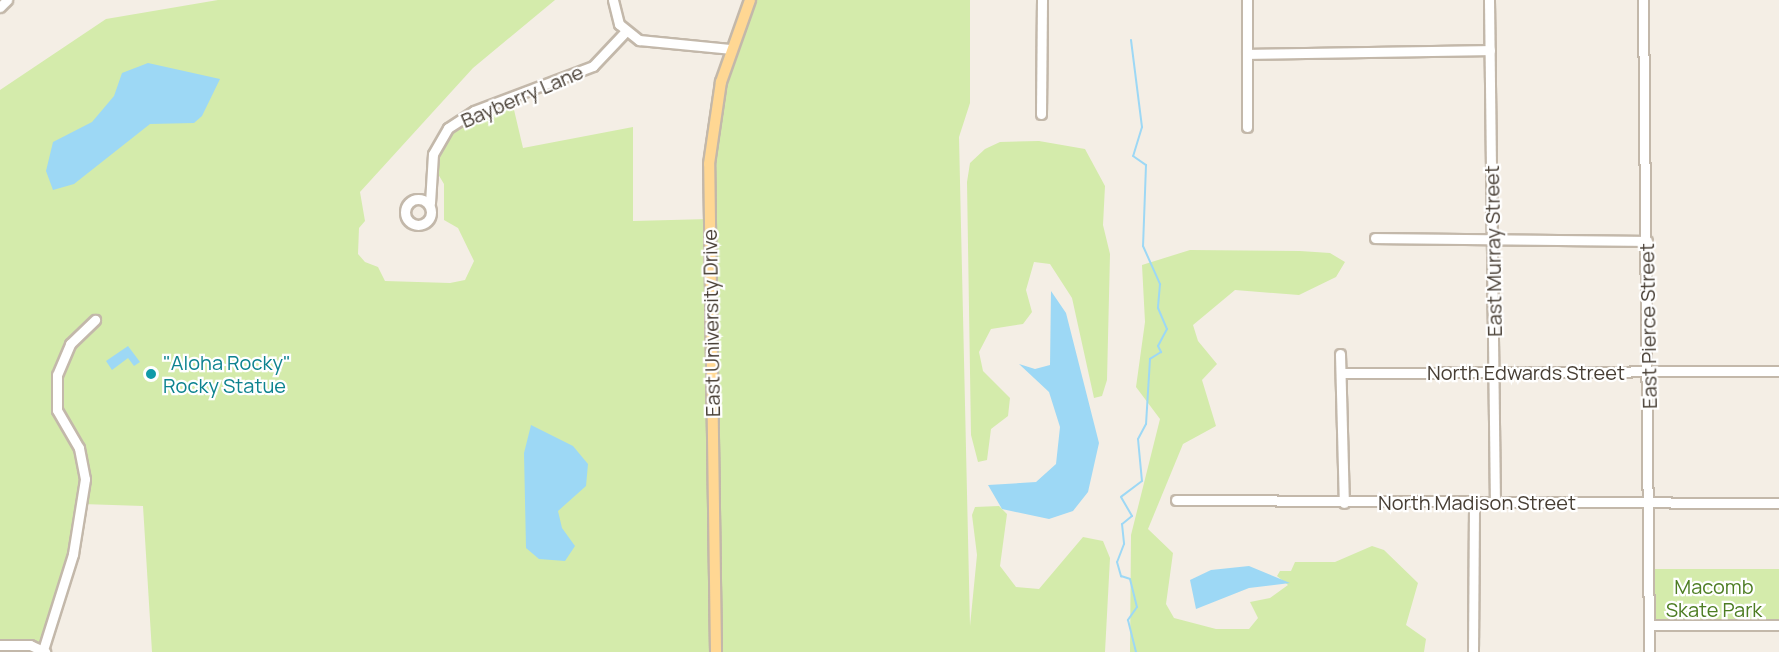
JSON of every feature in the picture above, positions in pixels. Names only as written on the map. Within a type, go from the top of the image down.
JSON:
[{"type":"main road","name":"East University Drive","points":[[716,652],[709,164],[730,49],[750,0]]},
{"type":"street","points":[[0,7],[7,0]]},
{"type":"street","points":[[613,0],[625,32],[639,40],[730,49]]},
{"type":"street","points":[[1041,114],[1042,0]]},
{"type":"street","points":[[1246,0],[1247,127]]},
{"type":"street","name":"East Murray Street","points":[[1489,0],[1494,239],[1495,502]]},
{"type":"street","name":"East Pierce Street","points":[[1643,0],[1649,372],[1649,652]]},
{"type":"street","name":"Bayberry Lane","points":[[430,203],[433,154],[448,128],[474,111],[593,66],[625,32]]},
{"type":"street","points":[[1247,54],[1490,50]]},
{"type":"street","points":[[1375,238],[1647,241]]},
{"type":"street","points":[[0,645],[44,651],[73,554],[84,479],[79,448],[57,410],[57,375],[70,344],[95,320]]},
{"type":"street","points":[[1340,354],[1344,374],[1344,503]]},
{"type":"street","name":"North Edwards Street","points":[[1344,374],[1779,371]]},
{"type":"street","name":"North Madison Street","points":[[1176,500],[1344,503],[1779,503]]},
{"type":"street","points":[[1473,652],[1474,502]]},
{"type":"street","points":[[1649,625],[1779,625]]},
{"type":"green space","points":[[218,0],[555,0],[473,68],[360,192],[365,221],[359,228],[358,254],[365,262],[378,267],[385,281],[450,283],[465,280],[474,261],[458,228],[444,220],[444,184],[432,164],[448,128],[511,97],[523,148],[633,127],[633,221],[709,219],[715,116],[750,0],[970,0],[970,103],[959,137],[970,626],[977,555],[972,515],[975,507],[999,506],[1007,514],[1000,566],[1016,587],[1039,589],[1083,537],[1103,541],[1110,558],[1105,652],[152,652],[143,506],[82,504],[45,652],[0,652],[0,90],[106,19]]},
{"type":"green space","points":[[1039,141],[1085,149],[1105,186],[1103,225],[1110,254],[1107,380],[1102,396],[1094,398],[1072,298],[1050,264],[1034,262],[1026,290],[1032,312],[1023,324],[991,329],[979,352],[983,371],[1010,398],[1008,416],[991,429],[987,460],[978,462],[971,435],[967,182],[970,163],[985,149],[1000,142]]},
{"type":"green space","points":[[1190,250],[1330,253],[1345,262],[1336,277],[1299,295],[1235,290],[1193,325],[1198,341],[1217,364],[1202,380],[1216,426],[1183,444],[1148,529],[1173,553],[1166,604],[1174,618],[1216,629],[1249,629],[1258,618],[1250,602],[1270,598],[1288,585],[1277,576],[1280,571],[1291,571],[1295,562],[1335,562],[1372,546],[1384,550],[1418,583],[1406,625],[1426,639],[1424,652],[1130,652],[1131,535],[1160,419],[1136,387],[1145,322],[1142,265]]},
{"type":"green space","name":"Macomb Skate Park","points":[[1650,569],[1779,569],[1779,625],[1650,625]]},
{"type":"water","points":[[148,63],[220,79],[202,116],[194,123],[150,124],[74,184],[53,190],[46,171],[53,142],[92,122],[114,96],[122,73]]},
{"type":"water","points":[[1051,291],[1066,313],[1099,443],[1088,492],[1073,511],[1049,519],[1002,509],[988,485],[1036,482],[1056,464],[1060,427],[1049,392],[1019,364],[1035,369],[1050,365]]},
{"type":"water","points":[[128,346],[140,362],[134,366],[128,358],[112,370],[106,361]]},
{"type":"water","points":[[531,425],[573,446],[588,464],[586,486],[558,511],[562,528],[575,546],[565,561],[539,559],[526,548],[524,453]]},
{"type":"water","points":[[1249,566],[1290,583],[1249,588],[1196,609],[1190,580],[1211,570]]},
{"type":"waterway","points":[[1131,40],[1142,127],[1133,156],[1146,165],[1143,246],[1160,284],[1158,308],[1167,329],[1158,346],[1161,352],[1150,359],[1146,424],[1138,439],[1142,481],[1121,497],[1132,516],[1122,524],[1124,544],[1117,562],[1121,576],[1130,579],[1137,607],[1128,620],[1136,652]]},
{"type":"place","name":"\"Aloha Rocky\" Rocky Statue","points":[[151,374]]}]
